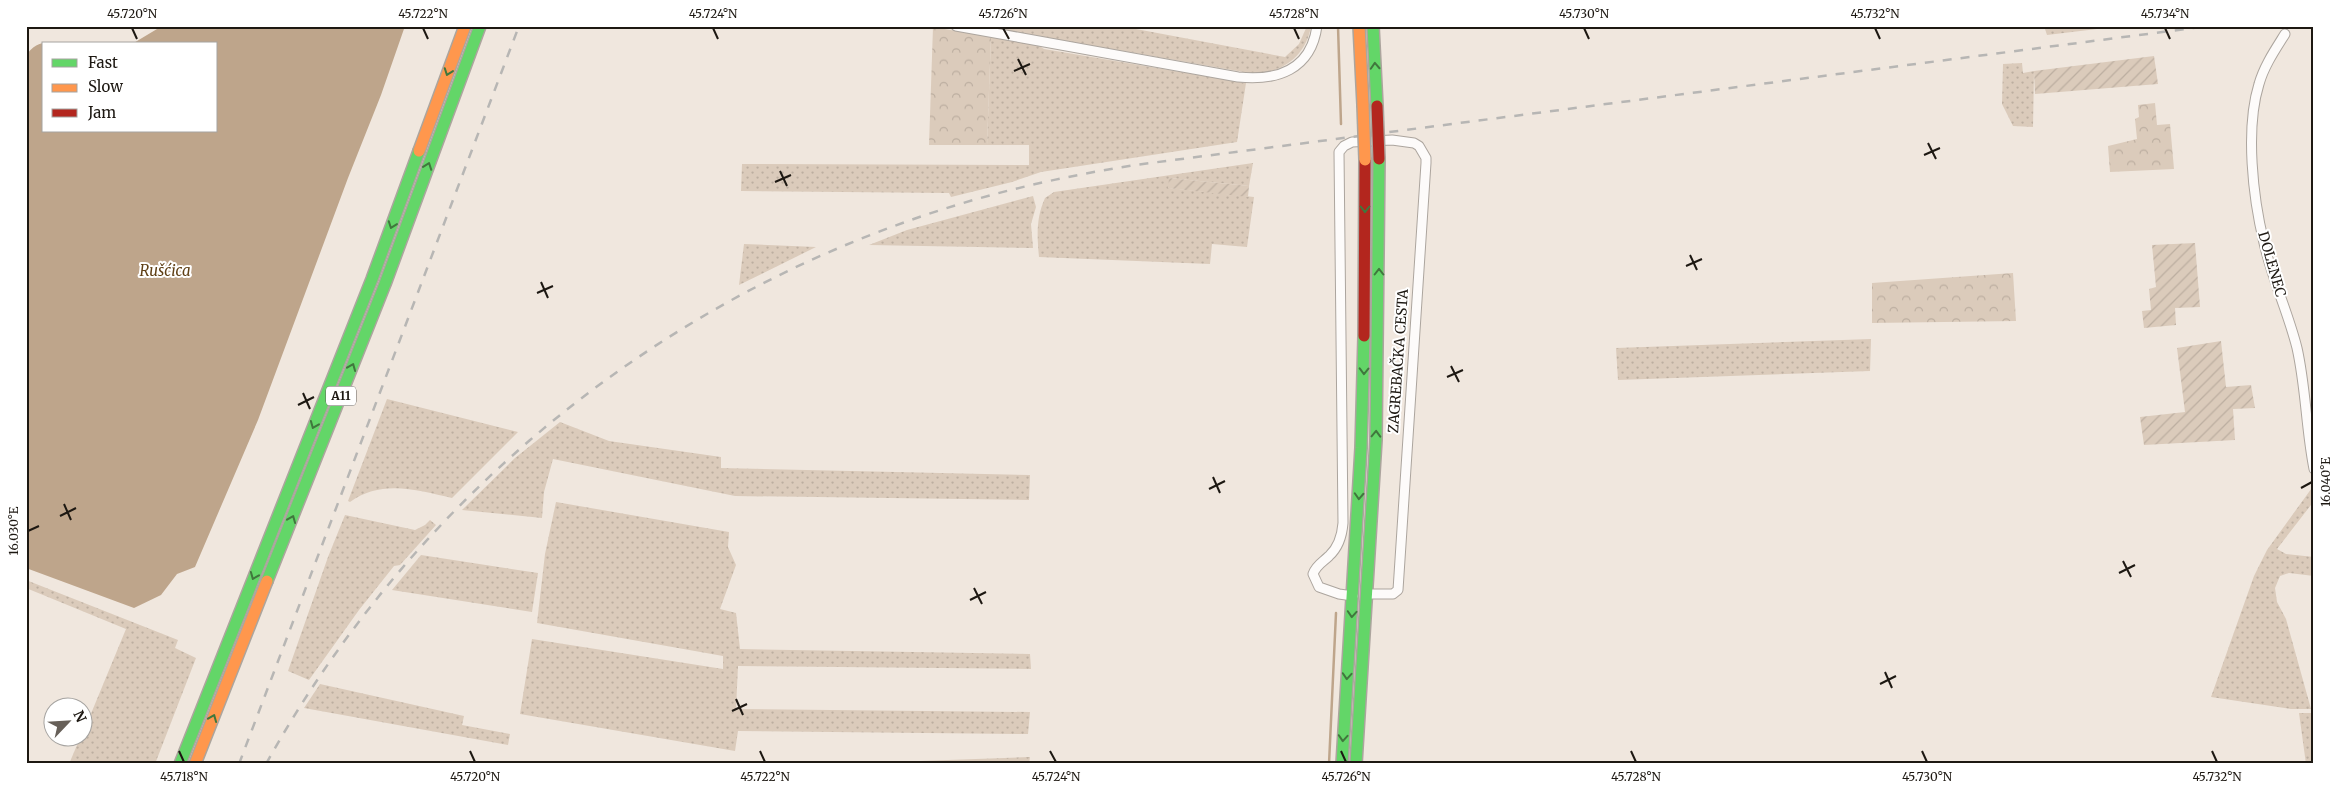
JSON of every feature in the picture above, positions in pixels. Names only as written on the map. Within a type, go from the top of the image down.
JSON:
[{"type":"main road","name":"A11","points":[[180,764],[372,279],[465,26]]},
{"type":"main road","name":"A11","points":[[195,764],[385,284],[480,26]]},
{"type":"main road","points":[[1342,764],[1364,386],[1365,160],[1359,26]]},
{"type":"main road","name":"ZAGREBAČKA CESTA","points":[[1356,764],[1378,389],[1379,159],[1373,26]]},
{"type":"street","points":[[956,26],[1238,77],[1259,79],[1282,74],[1297,65],[1309,52],[1317,26]]},
{"type":"street","name":"DOLENEC","points":[[2285,34],[2266,67],[2255,97],[2253,112],[2254,174],[2263,242],[2297,351],[2303,381],[2314,469]]},
{"type":"street","name":"ZAGREBAČKA CESTA","points":[[1353,596],[1339,594],[1319,587],[1314,574],[1317,567],[1336,549],[1343,524],[1338,156],[1341,148],[1352,142],[1404,141],[1419,146],[1426,158],[1426,164],[1398,590],[1393,594],[1367,594]]},
{"type":"green space","points":[[980,26],[1120,26],[1285,57],[1299,44],[1307,26],[1311,26],[1304,46],[1292,60],[1275,70],[1255,74]]},
{"type":"green space","points":[[2044,26],[2122,26],[2047,35]]},
{"type":"green space","points":[[933,27],[991,37],[987,145],[929,145]]},
{"type":"green space","points":[[991,37],[1038,45],[1044,49],[1246,83],[1237,142],[1041,172],[1012,182],[951,197],[949,193],[741,191],[742,164],[1029,165],[1029,145],[987,145]]},
{"type":"green space","points":[[2154,56],[2158,84],[2035,94],[2034,71]]},
{"type":"green space","points":[[2022,63],[2023,73],[2034,71],[2033,127],[2013,126],[2002,104],[2003,64]]},
{"type":"green space","points":[[2155,103],[2157,125],[2170,124],[2174,169],[2110,172],[2108,146],[2137,139],[2135,119],[2139,117],[2138,105]]},
{"type":"green space","points":[[1253,163],[1249,186],[1169,178],[1169,188],[1254,197],[1247,247],[1212,244],[1210,264],[1039,257],[1038,234],[1040,213],[1045,198],[1054,192]]},
{"type":"green space","points":[[1169,178],[1249,186],[1248,197],[1168,188]]},
{"type":"green space","points":[[1033,196],[1036,207],[1031,224],[1033,248],[869,245],[907,230]]},
{"type":"green space","points":[[2195,243],[2200,307],[2175,308],[2176,325],[2144,328],[2142,311],[2151,310],[2149,289],[2156,287],[2152,245]]},
{"type":"green space","points":[[744,244],[816,247],[739,285]]},
{"type":"green space","points":[[2013,273],[2016,321],[1872,323],[1872,283]]},
{"type":"green space","points":[[1871,339],[1870,371],[1618,380],[1616,348]]},
{"type":"green space","points":[[2221,341],[2226,387],[2251,385],[2255,408],[2233,409],[2235,440],[2144,445],[2140,417],[2185,412],[2177,348]]},
{"type":"green space","points":[[387,399],[518,432],[452,498],[400,488],[374,491],[350,502],[348,501]]},
{"type":"green space","points":[[560,422],[609,441],[721,457],[721,468],[1030,475],[1029,500],[735,496],[553,459],[544,492],[542,518],[462,510],[515,458]]},
{"type":"green space","points":[[2314,485],[2314,501],[2277,549],[2286,554],[2314,557],[2314,576],[2289,573],[2280,576],[2275,588],[2277,602],[2286,619],[2311,709],[2291,709],[2211,697],[2254,576],[2267,550]]},
{"type":"green space","points":[[556,502],[729,532],[728,547],[736,565],[720,609],[736,613],[740,649],[1030,654],[1031,669],[738,666],[736,709],[1030,712],[1028,734],[738,731],[735,751],[520,714],[532,639],[723,669],[723,656],[537,623],[545,554]]},
{"type":"green space","points":[[345,515],[415,530],[430,520],[436,525],[400,565],[394,566],[359,610],[309,680],[288,671],[328,557]]},
{"type":"green space","points":[[421,555],[538,573],[532,612],[392,590]]},
{"type":"green space","points":[[26,580],[178,640],[175,648],[196,658],[155,764],[69,764],[76,748],[92,748],[92,711],[126,629],[26,588]]},
{"type":"green space","points":[[320,684],[464,716],[462,725],[510,734],[508,745],[304,708]]},
{"type":"green space","points":[[2299,713],[2311,713],[2314,727],[2314,764],[2306,764]]},
{"type":"green space","points":[[1030,757],[1029,764],[836,764]]},
{"type":"water","name":"Rušćica","points":[[162,26],[405,26],[381,95],[258,420],[195,567],[177,574],[161,595],[134,608],[26,568],[26,56],[33,48],[42,43],[42,132],[218,132],[218,42],[135,42]]},
{"type":"waterway","points":[[1338,26],[1341,124]]},
{"type":"waterway","points":[[1329,764],[1336,613]]},
{"type":"railway","points":[[239,764],[519,26]]},
{"type":"railway","points":[[266,764],[323,672],[387,586],[460,506],[539,433],[624,367],[715,310],[811,260],[911,220],[966,202],[1022,187],[1135,165],[2209,26]]},
{"type":"traffic: fast","points":[[267,581],[385,284],[480,26]]},
{"type":"traffic: fast","points":[[1373,26],[1377,106]]},
{"type":"traffic: fast","points":[[180,764],[372,279],[419,151]]},
{"type":"traffic: fast","points":[[1356,764],[1376,440],[1379,159]]},
{"type":"traffic: fast","points":[[1342,764],[1361,448],[1364,336]]},
{"type":"traffic: slow","points":[[419,151],[465,26]]},
{"type":"traffic: slow","points":[[1359,26],[1363,105]]},
{"type":"traffic: slow","points":[[1363,105],[1365,160]]},
{"type":"traffic: slow","points":[[195,764],[267,581]]},
{"type":"traffic: jam","points":[[1377,106],[1379,159]]},
{"type":"traffic: jam","points":[[1364,336],[1365,160]]}]
